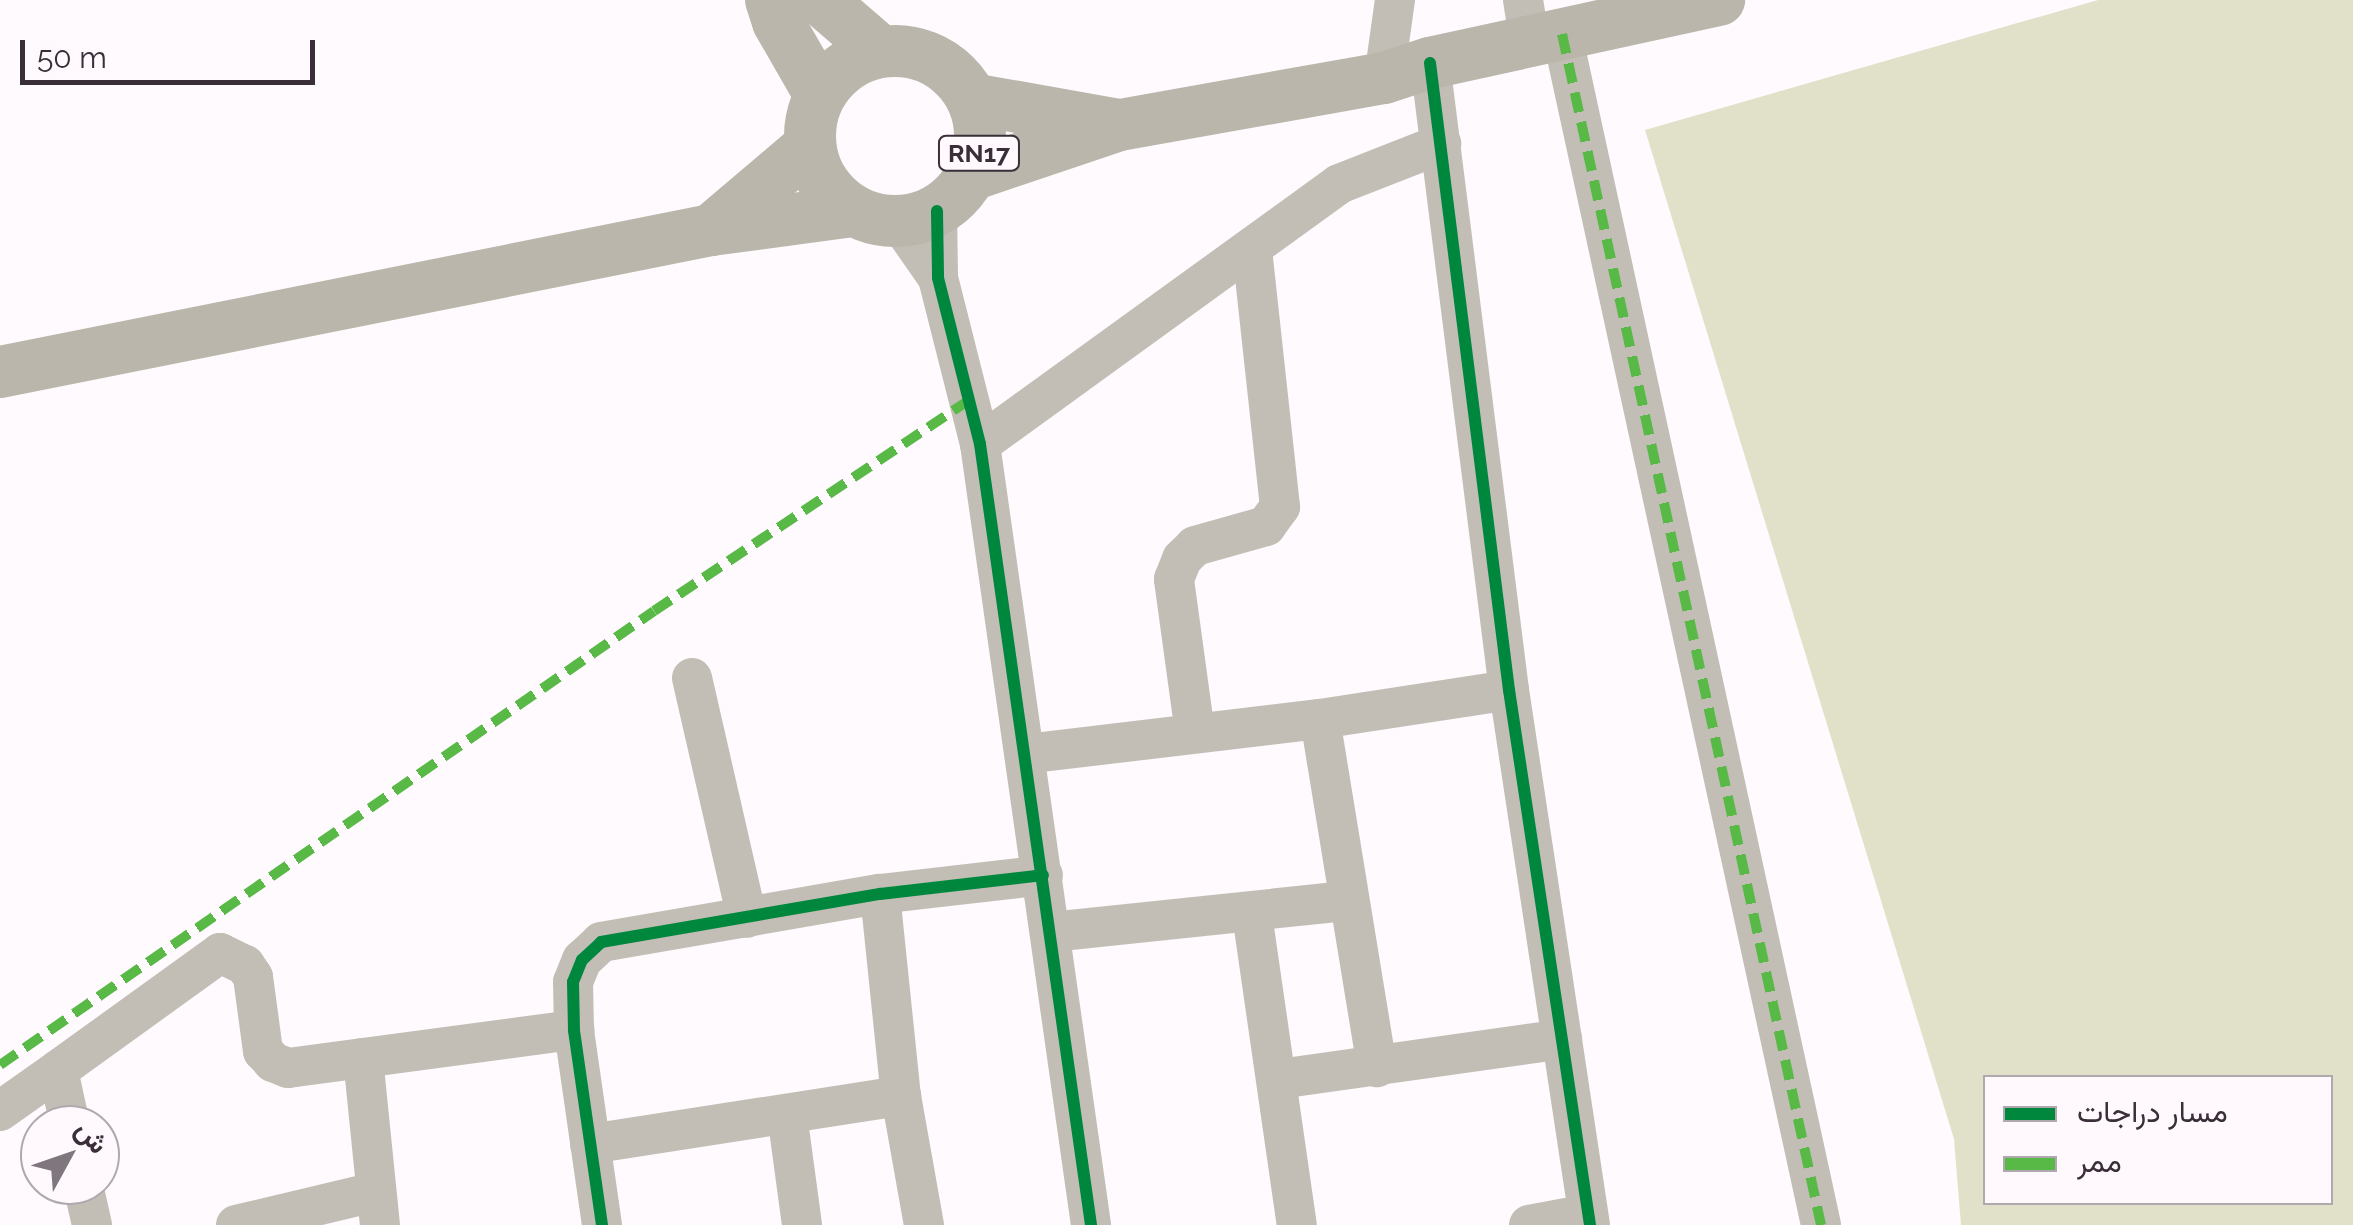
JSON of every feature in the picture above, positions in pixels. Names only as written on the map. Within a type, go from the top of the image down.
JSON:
[{"type":"main road","points":[[771,0],[778,22],[820,95]]},
{"type":"main road","points":[[821,0],[880,52]]},
{"type":"main road","name":"RN17","points":[[0,372],[711,230],[915,205],[1120,125],[1407,71],[1538,26],[1719,0]]},
{"type":"main road","name":"RN17","points":[[880,52],[908,51],[934,60],[957,76],[972,99],[980,124],[980,150],[915,205]]},
{"type":"main road","points":[[880,52],[856,60],[835,75],[820,95],[810,120],[810,146],[817,172],[832,194],[915,205]]},
{"type":"main road","name":"RN17","points":[[972,99],[1120,125]]},
{"type":"main road","name":"RN17","points":[[711,230],[810,146]]},
{"type":"street","points":[[1395,0],[1407,71],[1441,144],[1509,690],[1589,1219],[1529,1225]]},
{"type":"street","points":[[1538,26],[1821,1225]]},
{"type":"street","points":[[980,444],[1339,184],[1441,144]]},
{"type":"street","points":[[915,205],[938,278],[980,444],[1091,1225]]},
{"type":"street","points":[[1195,733],[1174,579],[1182,559],[1195,546],[1266,526],[1280,507],[1252,248]]},
{"type":"street","points":[[692,678],[746,918]]},
{"type":"street","points":[[1026,754],[1320,719],[1509,690]]},
{"type":"street","points":[[1320,719],[1377,1067]]},
{"type":"street","points":[[602,1225],[574,1030],[573,982],[582,960],[601,942],[880,894],[1043,876]]},
{"type":"street","points":[[880,894],[901,1096],[924,1225]]},
{"type":"street","points":[[1051,932],[1348,901]]},
{"type":"street","points":[[1252,914],[1279,1079],[1297,1225]]},
{"type":"street","points":[[0,1111],[220,953],[245,964],[253,978],[263,1050],[273,1062],[288,1068],[574,1030]]},
{"type":"street","points":[[1279,1079],[1562,1040]]},
{"type":"street","points":[[236,1225],[378,1209],[363,1058]]},
{"type":"street","points":[[58,1070],[66,1105]]},
{"type":"street","points":[[590,1144],[901,1096]]},
{"type":"street","points":[[787,1114],[802,1225]]},
{"type":"green space","points":[[2098,0],[2353,0],[2353,1225],[1961,1225],[1954,1139],[1645,130]]},
{"type":"marked path","points":[[1562,34],[1821,1225]]},
{"type":"marked path","points":[[0,1065],[654,611],[969,400]]},
{"type":"cycle path","points":[[1430,63],[1509,690],[1590,1225]]},
{"type":"cycle path","points":[[937,211],[938,278],[980,444],[1091,1225]]},
{"type":"cycle path","points":[[602,1225],[574,1030],[573,982],[582,960],[601,942],[880,894],[1043,875]]}]
